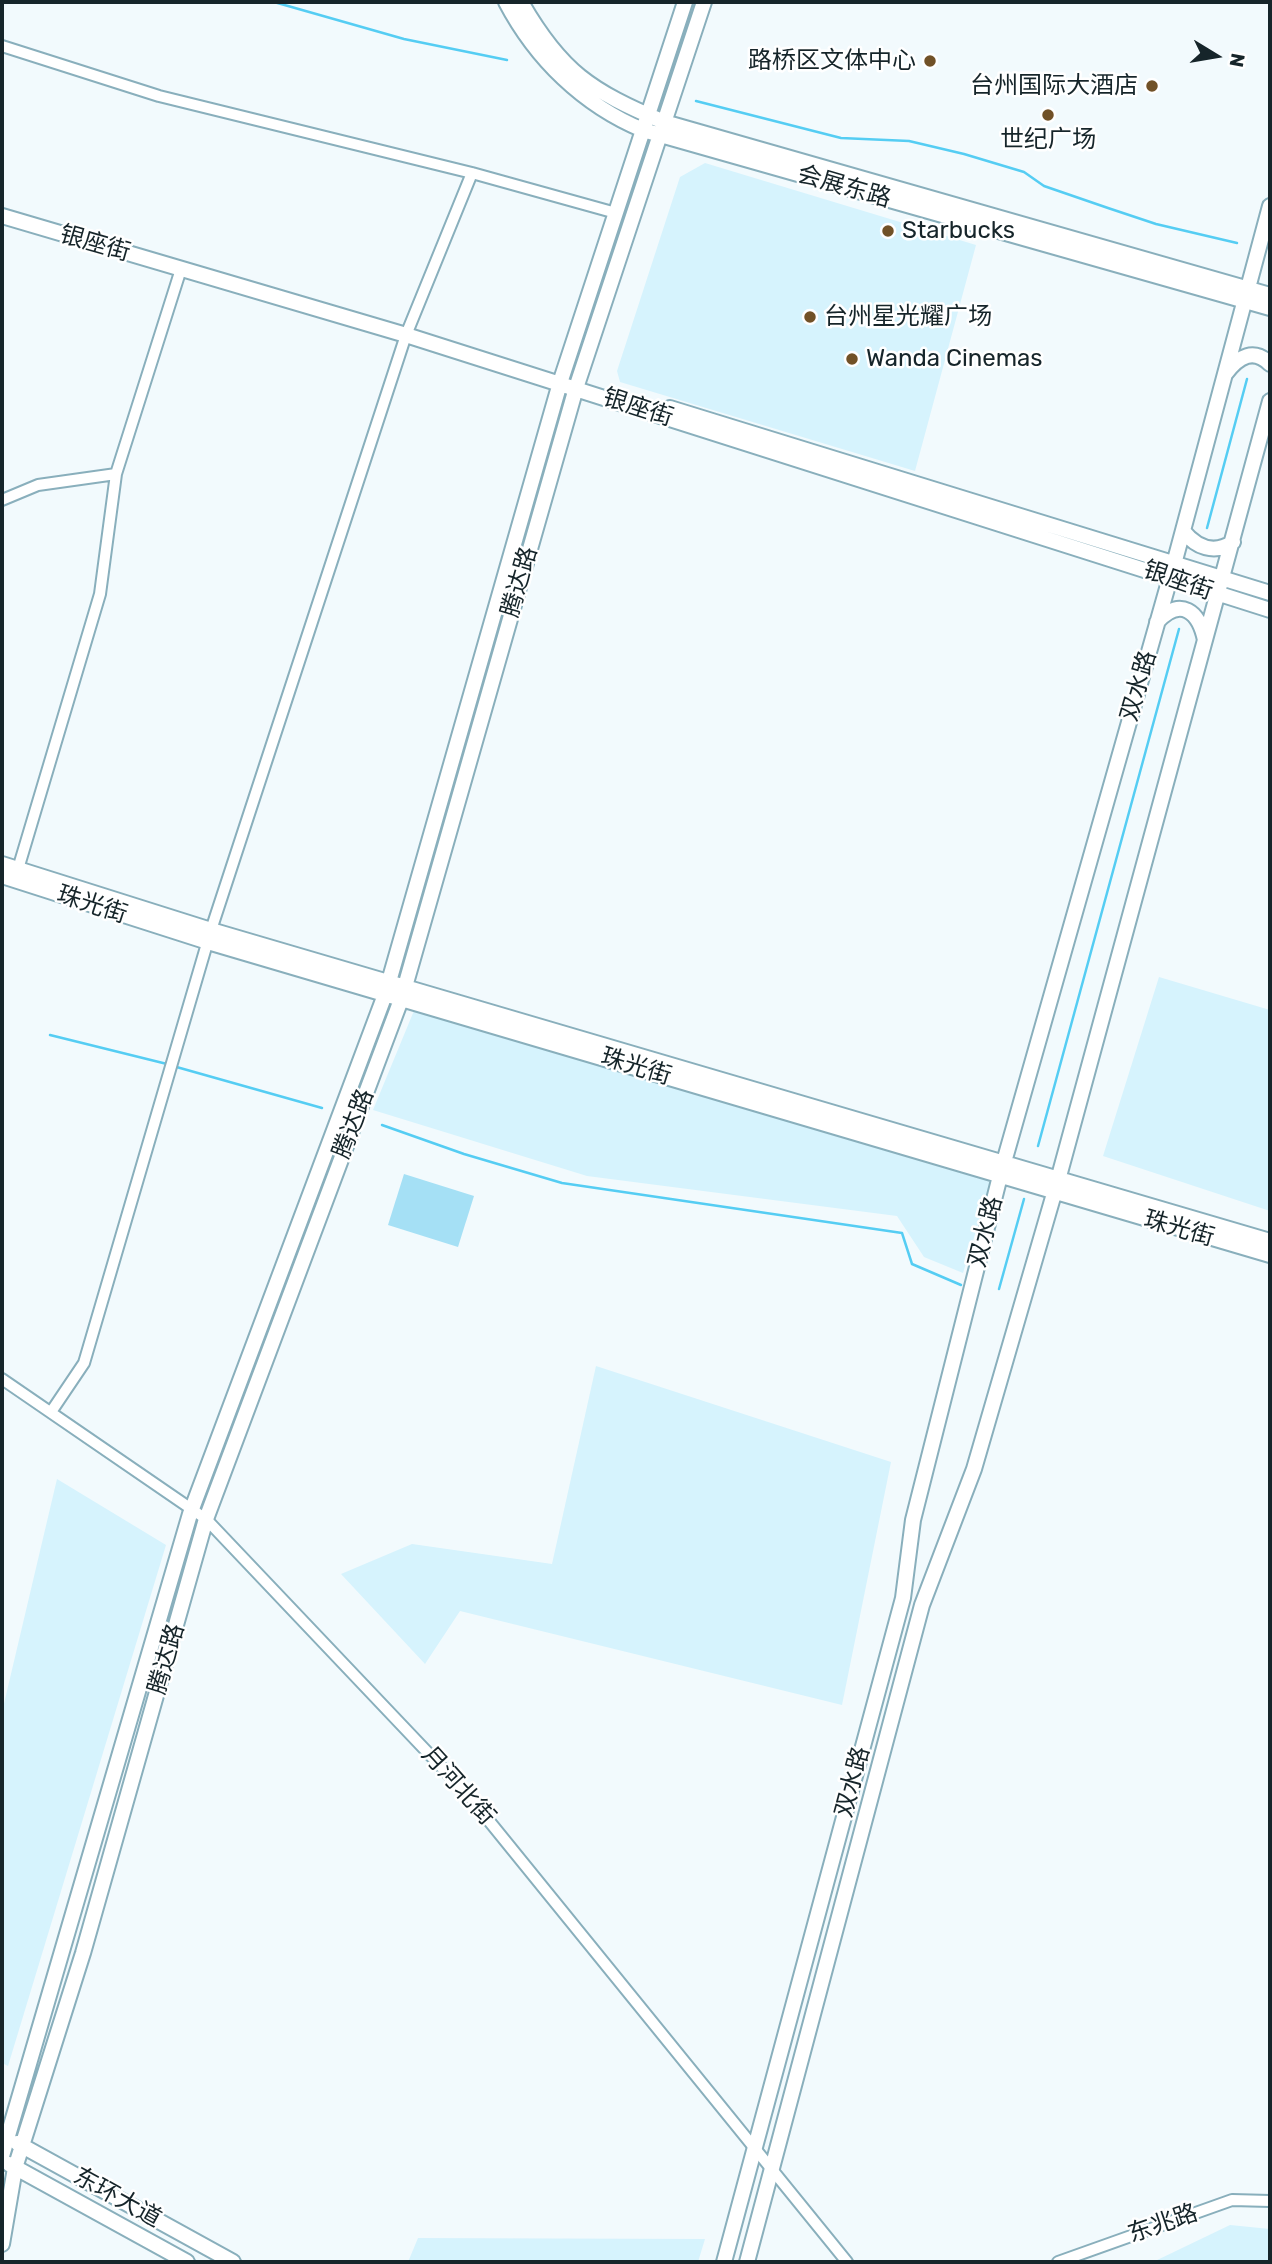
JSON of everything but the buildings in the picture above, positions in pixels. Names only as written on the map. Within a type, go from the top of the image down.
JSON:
[{"type":"main road","name":"会展东路","points":[[506,2],[539,52],[572,87],[621,121],[643,130],[662,129],[1246,295],[1270,307]]},
{"type":"main road","name":"会展东路","points":[[520,2],[555,55],[581,80],[627,107],[648,115],[662,129]]},
{"type":"main road","name":"腾达路","points":[[2,2158],[4,2135],[192,1509],[387,986],[561,379],[685,2]]},
{"type":"main road","name":"腾达路","points":[[2,2244],[15,2168],[83,1954],[206,1519],[403,990],[577,384],[704,2]]},
{"type":"main road","name":"双水路","points":[[724,2262],[903,1598],[913,1520],[1003,1170],[1172,571],[1270,206]]},
{"type":"main road","points":[[2,208],[408,331]]},
{"type":"main road","name":"银座街","points":[[2,216],[181,269],[408,331],[1172,571],[1223,578],[1270,593]]},
{"type":"main road","points":[[1254,262],[1257,278],[1270,290]]},
{"type":"main road","name":"会展东路","points":[[1246,295],[1270,295]]},
{"type":"main road","points":[[1222,378],[1238,359],[1249,354],[1261,356],[1270,364]]},
{"type":"main road","name":"双水路","points":[[747,2262],[922,1605],[974,1469],[1056,1186],[1270,401]]},
{"type":"main road","points":[[1183,531],[1193,543],[1214,550],[1233,542]]},
{"type":"main road","name":"银座街","points":[[1172,571],[1218,595],[1270,610]]},
{"type":"main road","points":[[1157,622],[1164,614],[1179,609],[1192,612],[1200,619],[1206,641]]},
{"type":"main road","name":"珠光街","points":[[2,864],[210,936]]},
{"type":"main road","name":"珠光街","points":[[2,876],[403,990],[1056,1186],[1270,1255]]},
{"type":"main road","name":"珠光街","points":[[1056,1186],[1270,1241]]},
{"type":"main road","name":"东环大道","points":[[4,2135],[233,2262]]},
{"type":"main road","name":"东环大道","points":[[2,2158],[15,2168],[187,2262]]},
{"type":"street","points":[[2,46],[159,96],[472,173],[616,213]]},
{"type":"street","points":[[51,1412],[83,1363],[210,936],[408,331],[472,173]]},
{"type":"street","points":[[18,869],[100,594],[117,474],[181,269]]},
{"type":"street","points":[[2,500],[38,485],[117,474]]},
{"type":"street","name":"月河北街","points":[[2,1379],[206,1519],[468,1795],[846,2262]]},
{"type":"street","name":"东兆路","points":[[1058,2262],[1232,2200],[1270,2201]]},
{"type":"shaded area","name":"台州星光耀广场","points":[[705,163],[976,245],[915,471],[620,382],[617,371],[680,177]]},
{"type":"shaded area","points":[[1159,977],[1270,1010],[1270,1211],[1103,1156]]},
{"type":"shaded area","points":[[418,1001],[992,1179],[963,1273],[924,1257],[897,1216],[587,1176],[373,1110]]},
{"type":"shaded area","points":[[404,1174],[474,1196],[458,1247],[388,1225]]},
{"type":"shaded area","points":[[596,1366],[891,1462],[842,1705],[460,1611],[425,1664],[341,1574],[412,1544],[552,1564]]},
{"type":"shaded area","points":[[57,1479],[166,1545],[8,2066],[2,2063],[2,1712]]},
{"type":"shaded area","points":[[1230,2225],[1270,2229],[1270,2262],[1153,2262]]},
{"type":"shaded area","points":[[418,2238],[705,2239],[698,2262],[408,2262]]},
{"type":"waterway","points":[[274,2],[404,39],[507,60]]},
{"type":"waterway","points":[[696,101],[841,138],[909,141],[964,154],[1024,172],[1044,186],[1156,224],[1237,243]]},
{"type":"waterway","points":[[1207,528],[1247,379]]},
{"type":"waterway","points":[[1038,1146],[1179,629]]},
{"type":"waterway","points":[[50,1035],[167,1064]]},
{"type":"waterway","points":[[173,1066],[322,1108]]},
{"type":"waterway","points":[[382,1125],[464,1154],[562,1183],[902,1233],[912,1264],[961,1285]]},
{"type":"waterway","points":[[999,1289],[1024,1199]]},
{"type":"place","name":"路桥区文体中心","points":[[930,61]]},
{"type":"place","name":"台州国际大酒店","points":[[1152,86]]},
{"type":"place","name":"世纪广场","points":[[1048,115]]},
{"type":"place","name":"Starbucks","points":[[888,231]]},
{"type":"place","name":"台州星光耀广场","points":[[810,317]]},
{"type":"place","name":"Wanda Cinemas","points":[[852,359]]}]
